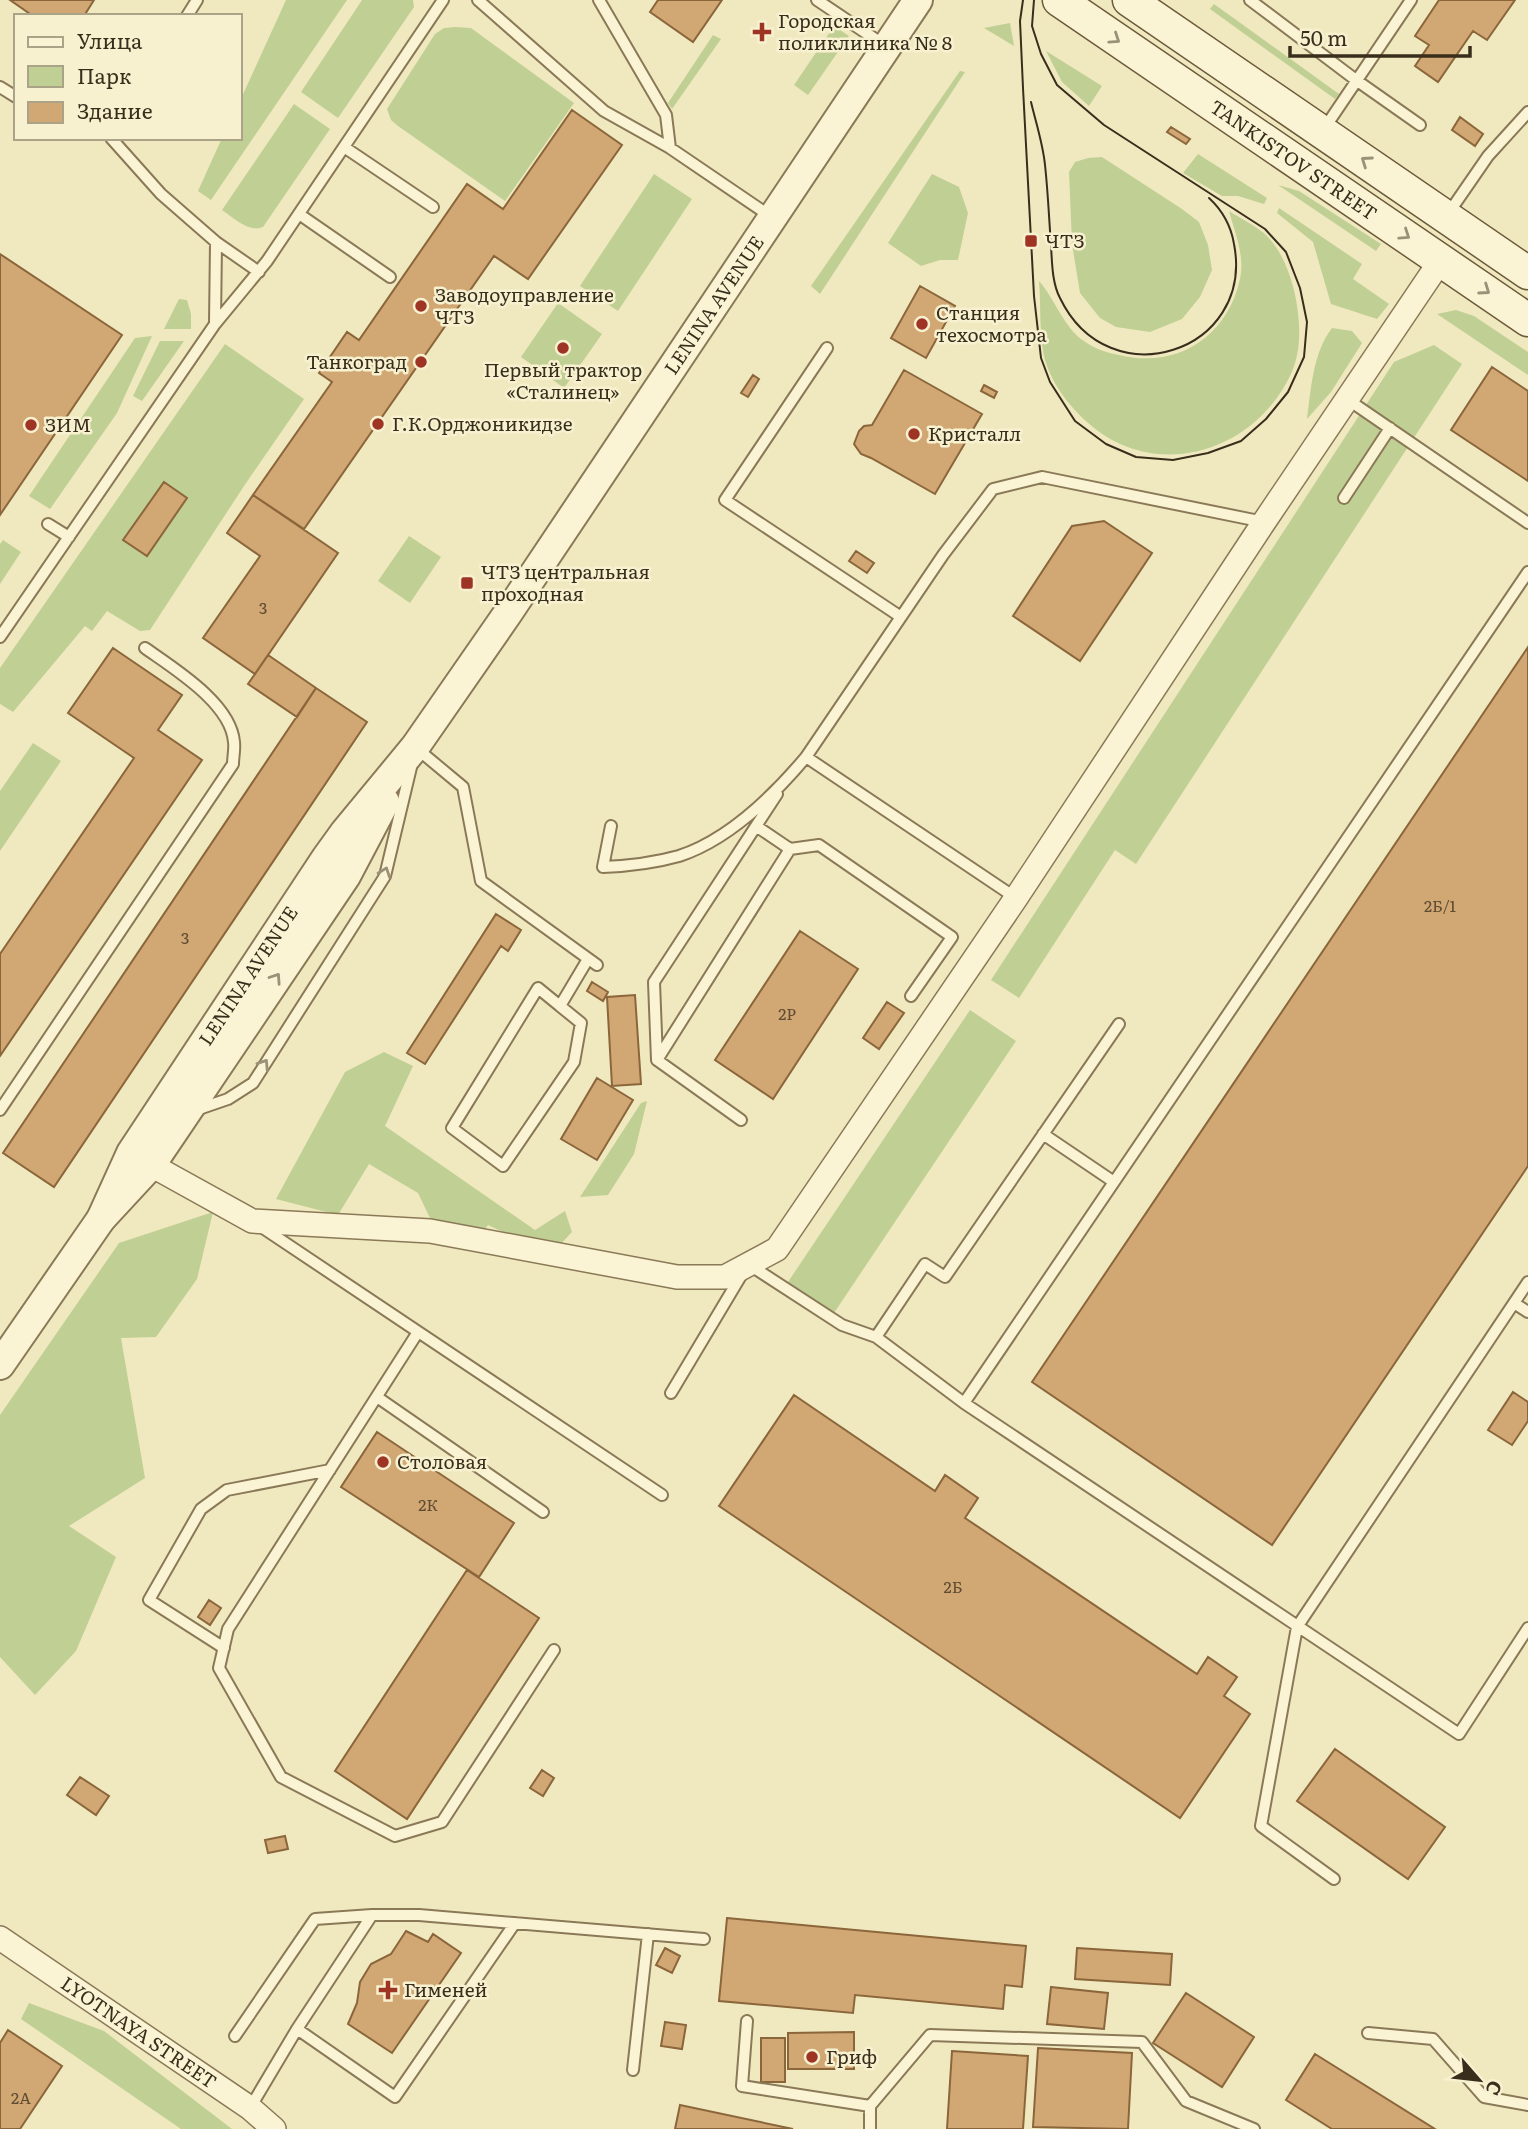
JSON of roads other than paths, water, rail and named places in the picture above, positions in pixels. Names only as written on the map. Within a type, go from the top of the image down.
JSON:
[{"type":"main road","name":"TANKISTOV STREET","points":[[1059,0],[1528,320]]},
{"type":"main road","name":"TANKISTOV STREET","points":[[1145,8],[1528,273]]},
{"type":"main road","points":[[1441,260],[1454,222]]},
{"type":"street","name":"LENINA AVENUE","points":[[0,1365],[101,1219],[151,1165],[197,1105],[336,867],[918,0]]},
{"type":"street","points":[[145,1132],[143,1147],[145,1157],[151,1165],[252,1221],[430,1231],[677,1277],[725,1277],[777,1249],[1016,898],[1441,260]]},
{"type":"street","name":"LENINA AVENUE","points":[[101,1219],[131,1153],[190,1064],[336,867]]},
{"type":"street","name":"LYOTNAYA STREET","points":[[0,1938],[250,2108],[274,2129]]},
{"type":"lane","points":[[0,637],[215,324],[259,272],[443,0]]},
{"type":"lane","points":[[478,0],[604,111],[670,148],[772,218]]},
{"type":"lane","points":[[599,0],[666,115],[670,148]]},
{"type":"lane","points":[[817,0],[887,47]]},
{"type":"lane","points":[[1250,0],[1420,125]]},
{"type":"lane","points":[[1322,131],[1411,0]]},
{"type":"lane","points":[[1454,222],[1488,156],[1528,112]]},
{"type":"lane","points":[[113,140],[162,194],[216,242],[259,272]]},
{"type":"lane","points":[[344,146],[433,207]]},
{"type":"lane","points":[[299,214],[390,277]]},
{"type":"lane","points":[[215,324],[216,242]]},
{"type":"lane","points":[[827,348],[725,500],[901,617]]},
{"type":"lane","points":[[1348,399],[1528,523]]},
{"type":"lane","points":[[1344,498],[1390,428]]},
{"type":"lane","points":[[611,826],[603,867],[637,865],[680,856],[712,840],[744,819],[786,780],[806,757],[943,555],[993,489],[1042,477],[1264,522]]},
{"type":"lane","points":[[48,524],[69,537]]},
{"type":"lane","points":[[964,1403],[1528,572]]},
{"type":"lane","points":[[0,1110],[233,764],[234,740],[221,709],[189,679],[145,648]]},
{"type":"lane","points":[[190,1064],[187,1079],[197,1105],[228,1099],[253,1083],[385,876],[415,747],[463,787],[481,881],[593,962],[560,1006]]},
{"type":"lane","points":[[806,757],[1016,898]]},
{"type":"lane","points":[[657,1060],[654,982],[786,780]]},
{"type":"lane","points":[[757,826],[790,849],[819,845],[953,937],[911,996]]},
{"type":"lane","points":[[657,1060],[790,849]]},
{"type":"lane","points":[[538,988],[560,1006],[581,1023],[574,1062],[503,1166],[452,1128],[538,988]]},
{"type":"lane","points":[[876,1337],[925,1264],[945,1277],[1119,1024]]},
{"type":"lane","points":[[657,1060],[741,1120]]},
{"type":"lane","points":[[1044,1134],[1114,1182]]},
{"type":"lane","points":[[252,1221],[662,1495]]},
{"type":"lane","points":[[671,1394],[748,1265],[842,1325],[876,1337],[964,1403],[1459,1734],[1528,1628]]},
{"type":"lane","points":[[1334,1879],[1261,1826],[1297,1627],[1528,1282]]},
{"type":"lane","points":[[1514,1303],[1528,1312]]},
{"type":"lane","points":[[418,1332],[228,1629],[219,1668],[281,1777],[395,1836],[442,1822],[554,1650]]},
{"type":"lane","points":[[377,1396],[543,1512]]},
{"type":"lane","points":[[224,1648],[149,1600],[201,1509],[227,1490],[330,1470]]},
{"type":"lane","points":[[250,2108],[297,2029],[372,1915]]},
{"type":"lane","points":[[235,2036],[315,1919],[419,1915],[704,1939]]},
{"type":"lane","points":[[297,2029],[395,2097],[515,1923]]},
{"type":"lane","points":[[633,2070],[648,1934]]},
{"type":"lane","points":[[747,2021],[742,2087],[870,2105]]},
{"type":"lane","points":[[1368,2033],[1433,2039],[1484,2097],[1528,2105]]},
{"type":"lane","points":[[870,2129],[870,2105],[930,2035],[1142,2042],[1186,2101],[1254,2129]]},
{"type":"tram line","points":[[1023,0],[1020,21],[1034,296],[1041,358],[1050,382],[1075,421],[1106,444],[1136,457],[1173,460],[1208,453],[1241,441],[1266,419],[1288,392],[1304,357],[1307,322],[1300,288],[1286,252],[1265,229],[1104,125],[1057,85],[1041,54],[1032,26],[1034,0]]},
{"type":"tram line","points":[[1031,102],[1044,157],[1052,265],[1057,292],[1082,329],[1111,348],[1142,354],[1173,350],[1201,335],[1223,312],[1235,282],[1234,244],[1225,219],[1209,198]]},
{"type":"place","name":"Городская поликлиника № 8","points":[[762,32]]},
{"type":"place","name":"ЧТЗ","points":[[1031,241]]},
{"type":"place","name":"Заводоуправление ЧТЗ","points":[[421,306]]},
{"type":"place","name":"Станция техосмотра","points":[[922,324]]},
{"type":"place","name":"Первый трактор «Сталинец»","points":[[563,348]]},
{"type":"place","name":"Танкоград","points":[[421,362]]},
{"type":"place","name":"Г.К.Орджоникидзе","points":[[378,424]]},
{"type":"place","name":"ЗИМ","points":[[31,425]]},
{"type":"place","name":"Кристалл","points":[[914,434]]},
{"type":"place","name":"ЧТЗ центральная проходная","points":[[467,583]]},
{"type":"place","name":"Столовая","points":[[383,1462]]},
{"type":"place","name":"Гименей","points":[[388,1990]]},
{"type":"place","name":"Гриф","points":[[812,2057]]}]
